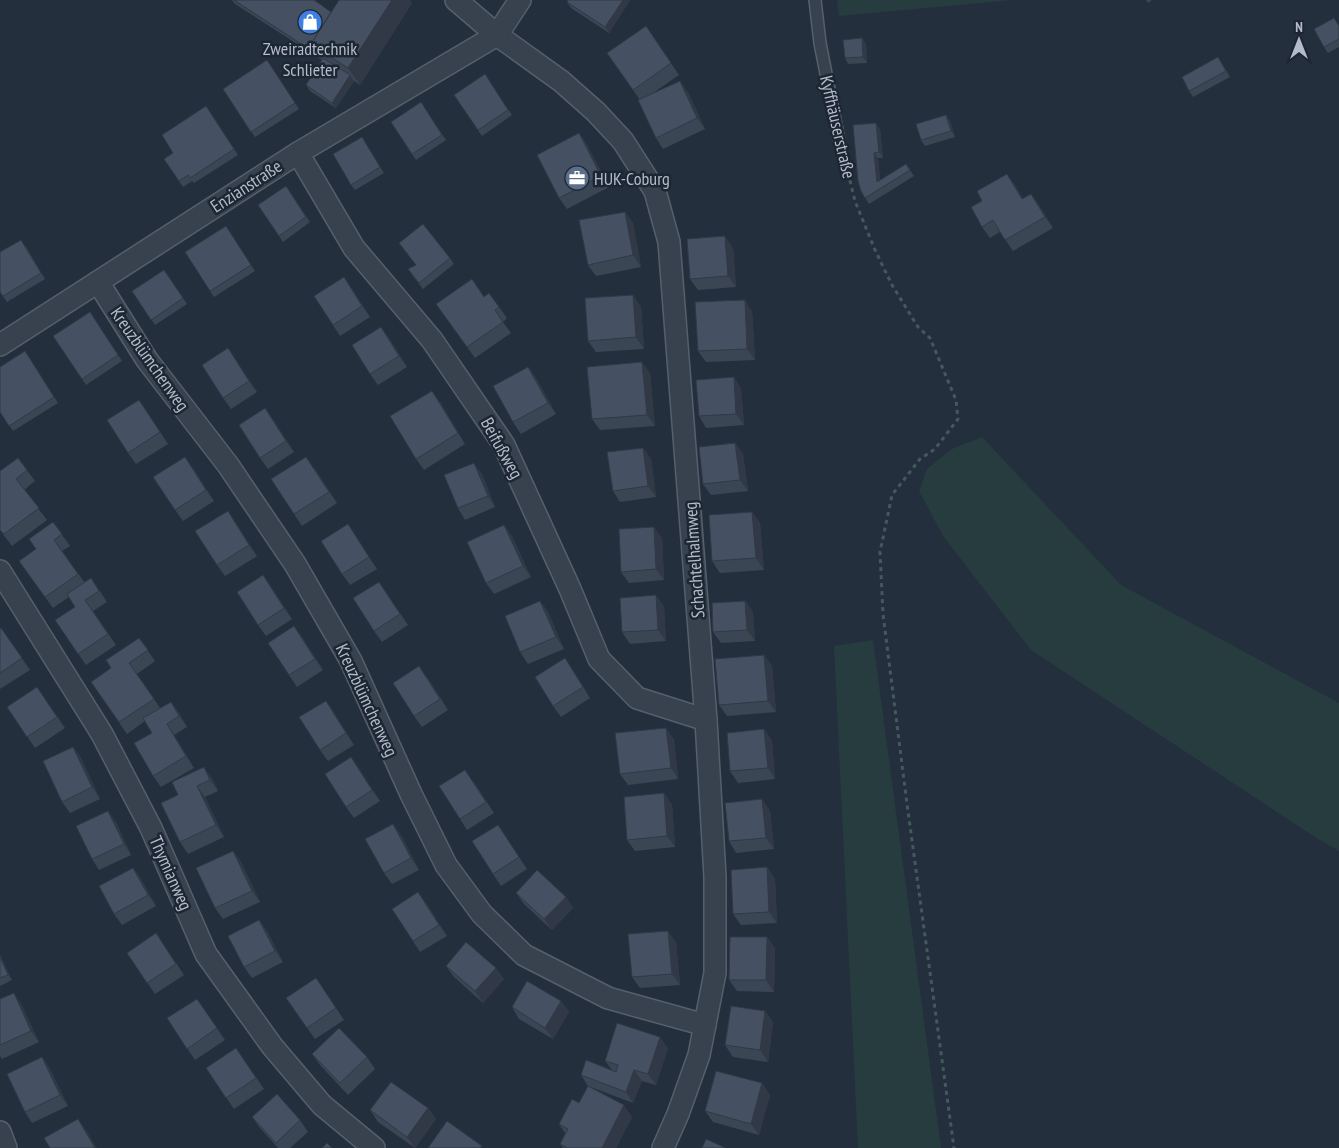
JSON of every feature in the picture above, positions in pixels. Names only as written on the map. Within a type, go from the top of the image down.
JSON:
[{"type":"street","points":[[497,35],[520,0]]},
{"type":"street","name":"Schachtelhalmweg","points":[[458,1],[497,35],[561,80],[596,112],[623,141],[655,191],[669,242],[706,720],[715,886],[715,973],[699,1055],[678,1114],[663,1148]]},
{"type":"street","name":"Enzianstraße","points":[[0,345],[298,153],[497,35]]},
{"type":"street","name":"Beifußweg","points":[[298,153],[354,248],[432,340],[504,445],[570,589],[599,659],[638,698],[706,720]]},
{"type":"street","name":"Kreuzblümchenweg","points":[[98,282],[147,360],[228,465],[294,564],[351,661],[446,866],[482,914],[524,955],[608,998],[705,1025]]},
{"type":"street","name":"Thymianweg","points":[[0,571],[102,734],[151,828],[206,954],[272,1046],[322,1105],[374,1148]]},
{"type":"street","points":[[0,1132],[6,1148]]},
{"type":"lane","name":"Kyffhäuserstraße","points":[[815,0],[820,43],[839,140]]},
{"type":"path","name":"Kyffhäuserstraße","points":[[839,140],[855,201],[875,250],[892,286],[918,327],[930,338],[956,400],[958,419],[935,449],[920,459],[892,495],[880,552],[884,614],[906,794],[954,1148]]},
{"type":"green space","points":[[837,0],[1013,0],[839,16]]},
{"type":"green space","points":[[982,437],[1121,585],[1339,703],[1339,851],[1031,650],[943,536],[919,491],[927,469],[952,449]]},
{"type":"green space","points":[[873,640],[941,1148],[858,1148],[834,646]]},
{"type":"building","points":[[234,0],[314,0],[331,12],[311,44],[318,55]]},
{"type":"building","points":[[339,0],[392,0],[348,68],[311,44]]},
{"type":"building","points":[[568,0],[623,0],[605,27],[567,2]]},
{"type":"building","points":[[1334,18],[1339,26],[1339,39],[1324,47],[1314,29]]},
{"type":"building","points":[[646,26],[671,63],[633,90],[607,53]]},
{"type":"building","points":[[862,38],[863,57],[845,58],[843,40]]},
{"type":"building","points":[[1218,57],[1226,71],[1189,91],[1182,77]]},
{"type":"building","points":[[323,58],[350,75],[332,103],[306,85]]},
{"type":"building","points":[[267,60],[295,103],[251,132],[223,89]]},
{"type":"building","points":[[485,74],[508,110],[478,130],[454,95]]},
{"type":"building","points":[[680,81],[697,118],[656,138],[638,100]]},
{"type":"building","points":[[421,102],[442,135],[412,154],[391,122]]},
{"type":"building","points":[[206,106],[234,149],[190,178],[188,175],[179,181],[164,159],[173,153],[162,135]]},
{"type":"building","points":[[946,115],[951,131],[921,140],[916,124]]},
{"type":"building","points":[[876,123],[879,152],[874,153],[877,182],[906,164],[910,170],[865,198],[858,181],[853,125]]},
{"type":"building","points":[[579,133],[601,176],[559,198],[537,155]]},
{"type":"building","points":[[362,137],[380,167],[351,185],[333,154]]},
{"type":"building","points":[[1007,174],[1022,199],[1031,194],[1045,217],[1005,240],[993,220],[982,227],[971,207],[982,201],[977,191]]},
{"type":"building","points":[[286,186],[306,217],[279,236],[258,205]]},
{"type":"building","points":[[625,212],[633,255],[588,265],[579,220]]},
{"type":"building","points":[[423,224],[450,258],[419,283],[408,269],[416,265],[399,243]]},
{"type":"building","points":[[226,226],[251,265],[210,291],[185,252]]},
{"type":"building","points":[[725,236],[728,276],[690,279],[687,239]]},
{"type":"building","points":[[21,240],[41,273],[3,296],[0,292],[0,252]]},
{"type":"building","points":[[164,270],[183,298],[151,320],[132,291]]},
{"type":"building","points":[[344,277],[362,306],[333,325],[314,296]]},
{"type":"building","points":[[472,279],[484,297],[489,293],[499,307],[495,310],[503,322],[467,347],[436,304]]},
{"type":"building","points":[[633,295],[636,337],[588,341],[585,298]]},
{"type":"building","points":[[745,300],[747,349],[698,351],[695,302]]},
{"type":"building","points":[[90,312],[118,355],[82,379],[53,336]]},
{"type":"building","points":[[381,327],[399,356],[370,374],[352,345]]},
{"type":"building","points":[[228,348],[249,381],[223,398],[202,365]]},
{"type":"building","points":[[25,351],[54,397],[9,426],[0,412],[0,367]]},
{"type":"building","points":[[642,362],[647,415],[592,419],[587,367]]},
{"type":"building","points":[[528,367],[548,403],[513,422],[493,386]]},
{"type":"building","points":[[734,377],[736,414],[699,416],[696,380]]},
{"type":"building","points":[[432,391],[458,433],[416,459],[390,416]]},
{"type":"building","points":[[139,400],[160,432],[128,453],[107,420]]},
{"type":"building","points":[[265,408],[286,441],[260,458],[239,425]]},
{"type":"building","points":[[735,443],[740,480],[703,484],[699,447]]},
{"type":"building","points":[[643,448],[648,486],[613,491],[607,452]]},
{"type":"building","points":[[185,457],[206,490],[175,510],[153,477]]},
{"type":"building","points":[[306,457],[329,492],[294,514],[271,479]]},
{"type":"building","points":[[18,458],[27,470],[16,479],[39,508],[4,534],[0,530],[0,471]]},
{"type":"building","points":[[474,463],[488,496],[458,508],[444,475]]},
{"type":"building","points":[[228,511],[249,545],[217,565],[195,531]]},
{"type":"building","points":[[752,512],[756,558],[712,561],[709,515]]},
{"type":"building","points":[[53,522],[62,534],[54,540],[78,574],[45,597],[19,561],[36,549],[29,539]]},
{"type":"building","points":[[348,524],[369,557],[342,574],[321,541]]},
{"type":"building","points":[[504,525],[523,566],[486,583],[467,542]]},
{"type":"building","points":[[654,527],[656,569],[621,572],[619,529]]},
{"type":"building","points":[[263,575],[284,608],[258,625],[237,592]]},
{"type":"building","points":[[91,578],[99,591],[85,600],[108,634],[78,654],[55,620],[75,607],[67,594]]},
{"type":"building","points":[[379,582],[400,614],[374,631],[353,598]]},
{"type":"building","points":[[656,595],[658,630],[622,632],[620,598]]},
{"type":"building","points":[[540,601],[556,637],[520,652],[505,616]]},
{"type":"building","points":[[745,601],[747,630],[713,632],[712,603]]},
{"type":"building","points":[[294,626],[315,659],[289,675],[268,643]]},
{"type":"building","points":[[0,629],[22,658],[0,673]]},
{"type":"building","points":[[139,638],[148,650],[129,663],[154,699],[119,722],[91,682],[111,668],[106,660]]},
{"type":"building","points":[[764,655],[768,701],[719,705],[715,659]]},
{"type":"building","points":[[565,658],[583,687],[553,706],[535,677]]},
{"type":"building","points":[[419,666],[440,699],[414,716],[393,683]]},
{"type":"building","points":[[37,687],[57,717],[27,737],[7,707]]},
{"type":"building","points":[[326,701],[346,733],[320,750],[299,717]]},
{"type":"building","points":[[171,702],[179,716],[167,724],[186,756],[153,776],[134,743],[152,733],[143,718]]},
{"type":"building","points":[[666,728],[671,768],[620,774],[615,733]]},
{"type":"building","points":[[764,729],[768,768],[730,771],[727,733]]},
{"type":"building","points":[[73,747],[92,787],[62,802],[43,761]]},
{"type":"building","points":[[351,757],[372,790],[346,807],[325,774]]},
{"type":"building","points":[[204,767],[210,780],[197,786],[216,825],[180,842],[161,803],[178,795],[172,782]]},
{"type":"building","points":[[465,770],[486,802],[460,819],[439,786]]},
{"type":"building","points":[[664,793],[667,836],[627,840],[624,797]]},
{"type":"building","points":[[762,799],[766,838],[729,841],[725,803]]},
{"type":"building","points":[[108,811],[124,844],[92,859],[76,826]]},
{"type":"building","points":[[393,824],[411,858],[384,873],[365,839]]},
{"type":"building","points":[[498,825],[519,857],[493,874],[472,841]]},
{"type":"building","points":[[233,851],[252,891],[215,908],[196,868]]},
{"type":"building","points":[[767,867],[769,912],[733,914],[731,870]]},
{"type":"building","points":[[133,868],[148,895],[114,914],[99,886]]},
{"type":"building","points":[[537,870],[566,897],[544,919],[516,893]]},
{"type":"building","points":[[418,892],[439,925],[413,941],[392,909]]},
{"type":"building","points":[[259,920],[275,951],[244,967],[228,936]]},
{"type":"building","points":[[668,931],[672,974],[632,977],[628,934]]},
{"type":"building","points":[[156,933],[176,964],[147,983],[127,953]]},
{"type":"building","points":[[730,937],[767,937],[766,980],[729,980]]},
{"type":"building","points":[[466,942],[496,968],[475,991],[446,966]]},
{"type":"building","points":[[0,957],[8,975],[0,978]]},
{"type":"building","points":[[316,978],[336,1008],[307,1028],[286,998]]},
{"type":"building","points":[[527,981],[561,1001],[545,1028],[512,1007]]},
{"type":"building","points":[[14,993],[31,1031],[0,1045],[0,999]]},
{"type":"building","points":[[197,999],[217,1028],[187,1049],[167,1018]]},
{"type":"building","points":[[731,1006],[765,1011],[760,1050],[725,1045]]},
{"type":"building","points":[[617,1023],[660,1037],[648,1074],[634,1070],[626,1092],[581,1075],[586,1060],[616,1072],[618,1065],[605,1061]]},
{"type":"building","points":[[339,1028],[367,1057],[340,1083],[312,1054]]},
{"type":"building","points":[[236,1048],[256,1078],[226,1098],[206,1068]]},
{"type":"building","points":[[42,1057],[60,1095],[25,1112],[7,1074]]},
{"type":"building","points":[[716,1071],[762,1083],[751,1124],[705,1111]]},
{"type":"building","points":[[391,1082],[428,1108],[407,1137],[370,1110]]},
{"type":"building","points":[[588,1086],[624,1105],[602,1148],[568,1148],[560,1144],[568,1129],[559,1124],[572,1099],[579,1103]]},
{"type":"building","points":[[277,1094],[300,1120],[276,1143],[252,1117]]},
{"type":"building","points":[[78,1119],[95,1148],[50,1148],[44,1138]]},
{"type":"building","points":[[447,1121],[482,1146],[480,1148],[428,1148]]},
{"type":"building","points":[[706,1139],[726,1148],[702,1148]]},
{"type":"building","points":[[327,1143],[332,1148],[322,1148]]},
{"type":"place","name":"Zweiradtechnik Schlieter","points":[[310,22]]},
{"type":"place","name":"HUK-Coburg","points":[[577,178]]}]
